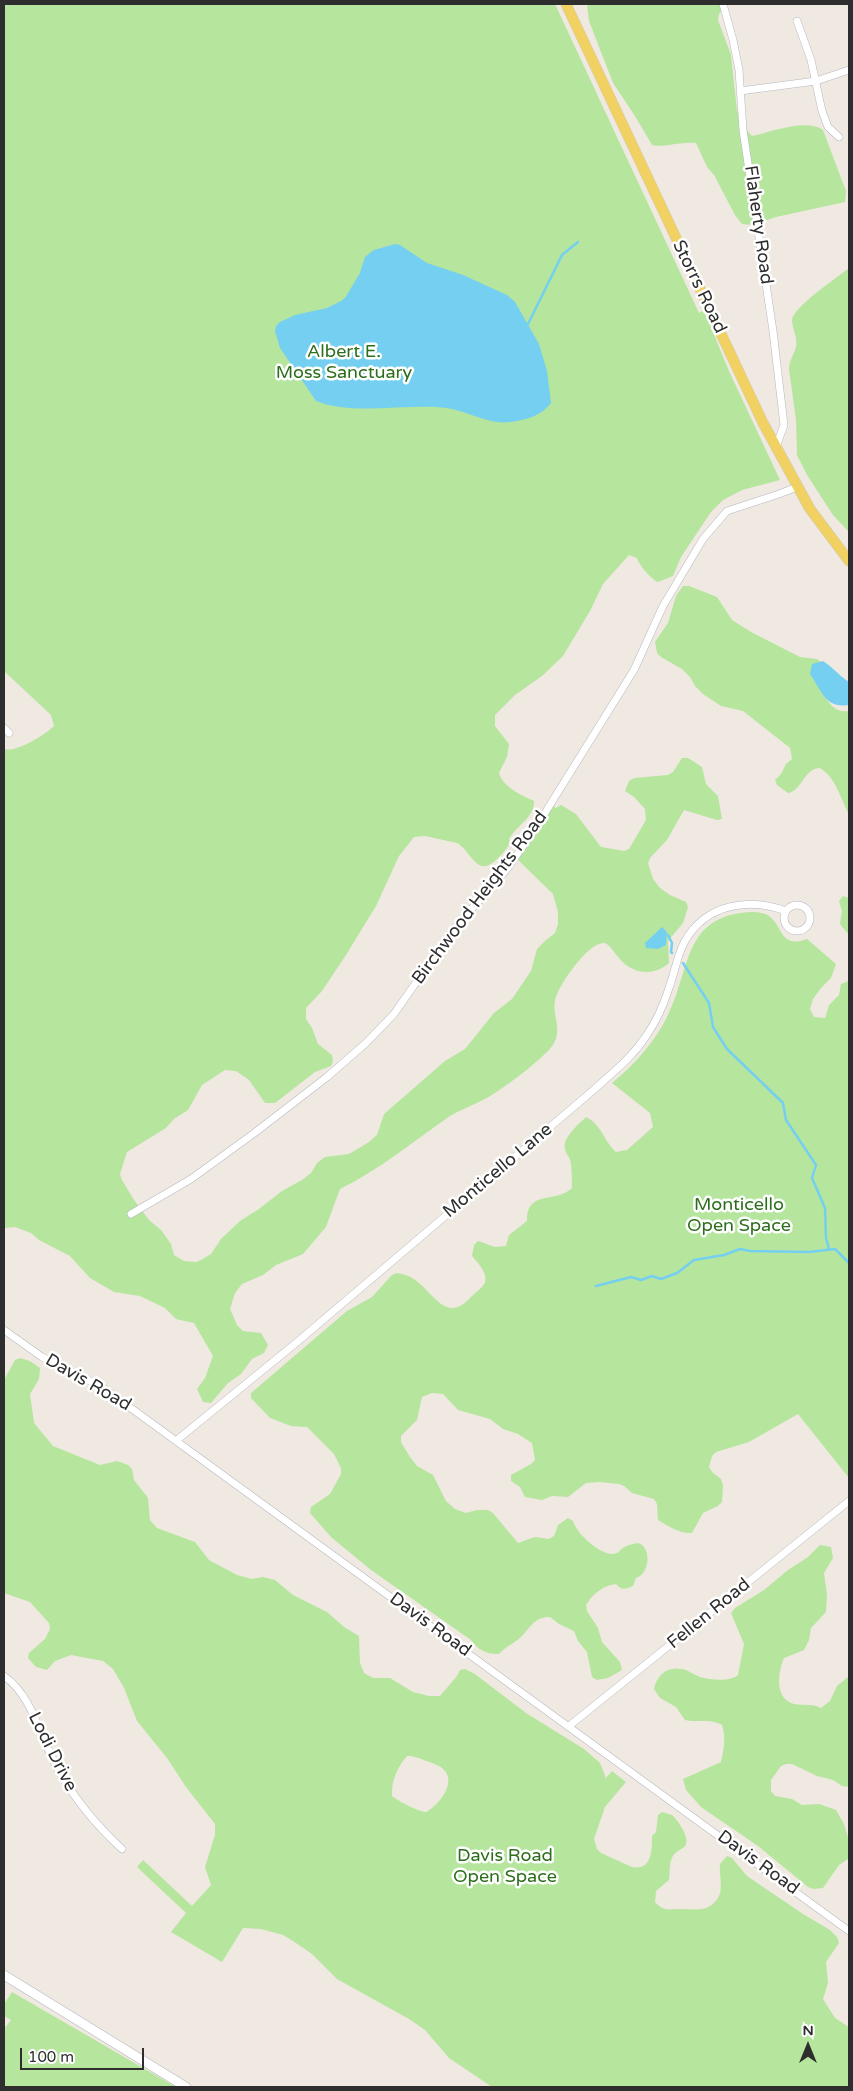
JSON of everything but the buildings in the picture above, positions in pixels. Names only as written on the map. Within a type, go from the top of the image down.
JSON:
[{"type":"main road","name":"Storrs Road","points":[[566,4],[762,422],[797,487],[849,561]]},
{"type":"street","name":"Flaherty Road","points":[[723,4],[735,47],[739,70],[743,130],[773,331],[784,425],[776,447]]},
{"type":"street","points":[[797,21],[811,60],[822,111],[828,126],[839,137]]},
{"type":"street","points":[[740,91],[816,81],[849,70]]},
{"type":"street","name":"Birchwood Heights Road","points":[[131,1214],[191,1179],[253,1134],[327,1077],[366,1043],[394,1014],[452,931],[507,869],[536,829],[634,670],[663,606],[703,539],[727,511],[797,487]]},
{"type":"street","name":"Monticello Lane","points":[[177,1440],[311,1330],[583,1100],[628,1059],[646,1036],[660,1011],[685,941],[697,924],[712,913],[729,906],[766,905],[786,911]]},
{"type":"street","name":"Davis Road","points":[[4,1330],[42,1357],[102,1387],[177,1440],[294,1528],[849,1931]]},
{"type":"street","name":"Fellen Road","points":[[569,1726],[849,1501]]},
{"type":"street","name":"Lodi Drive","points":[[4,1676],[23,1695],[58,1770],[72,1793],[90,1817],[122,1849]]},
{"type":"street","points":[[4,1975],[186,2087]]},
{"type":"green space","name":"Albert E. Moss Sanctuary","points":[[4,4],[555,4],[699,313],[704,310],[729,371],[780,480],[742,490],[723,500],[711,512],[681,557],[673,576],[658,582],[646,572],[637,558],[629,555],[603,584],[590,611],[563,656],[542,676],[515,695],[495,715],[495,726],[509,744],[507,757],[499,773],[508,786],[534,801],[532,811],[509,839],[509,844],[502,855],[486,866],[476,863],[461,845],[457,843],[425,836],[414,837],[399,856],[376,906],[322,991],[306,1008],[306,1019],[312,1028],[318,1044],[332,1055],[333,1061],[331,1066],[315,1072],[275,1103],[265,1103],[249,1080],[236,1071],[225,1070],[202,1085],[188,1110],[174,1119],[166,1128],[127,1152],[120,1174],[122,1180],[149,1220],[161,1230],[171,1244],[174,1255],[184,1261],[196,1262],[211,1254],[221,1239],[240,1221],[282,1191],[302,1180],[325,1157],[349,1154],[369,1142],[377,1135],[384,1114],[445,1061],[465,1049],[494,1013],[512,999],[531,971],[537,949],[555,933],[558,924],[558,912],[553,894],[516,858],[552,805],[556,808],[561,805],[576,814],[601,847],[624,851],[629,849],[646,820],[645,809],[634,797],[625,791],[629,781],[634,778],[668,775],[673,772],[682,758],[688,758],[702,767],[706,784],[718,796],[722,819],[717,820],[684,810],[667,840],[650,858],[648,863],[653,879],[660,888],[686,902],[688,907],[683,923],[668,941],[669,963],[656,970],[643,972],[630,968],[605,943],[595,946],[577,963],[560,987],[554,1007],[557,1028],[556,1039],[547,1051],[519,1076],[498,1091],[450,1116],[382,1164],[340,1189],[326,1227],[303,1254],[276,1265],[263,1275],[242,1284],[235,1293],[230,1309],[237,1325],[243,1331],[261,1333],[268,1345],[264,1353],[252,1359],[241,1374],[228,1383],[211,1403],[203,1402],[197,1389],[205,1378],[213,1356],[194,1323],[176,1319],[165,1308],[140,1296],[114,1292],[90,1278],[70,1256],[39,1240],[31,1233],[15,1227],[4,1228],[4,749],[9,750],[23,746],[54,726],[51,715],[4,671]]},
{"type":"green space","points":[[591,4],[727,4],[719,14],[718,20],[731,55],[737,111],[745,121],[748,132],[752,136],[788,127],[807,125],[823,130],[846,191],[845,202],[776,217],[753,225],[742,224],[735,215],[714,175],[707,167],[696,143],[652,145],[613,83],[589,21],[587,6]]},
{"type":"green space","points":[[849,268],[849,532],[833,515],[807,475],[797,455],[796,420],[789,369],[796,343],[792,320],[794,314],[808,300]]},
{"type":"green space","points":[[683,586],[689,586],[717,597],[732,620],[751,632],[800,657],[817,659],[822,663],[817,678],[825,696],[832,706],[842,711],[849,711],[849,814],[834,783],[826,772],[820,768],[810,772],[797,788],[788,793],[777,785],[775,780],[781,774],[786,764],[792,759],[790,748],[743,711],[721,706],[703,694],[682,669],[657,653],[655,642],[668,623],[676,596]]},
{"type":"green space","points":[[843,896],[849,898],[849,935],[840,924],[842,911],[839,901]]},
{"type":"green space","name":"Monticello Open Space","points":[[753,912],[769,916],[787,939],[798,941],[807,939],[836,964],[831,978],[813,999],[810,1009],[814,1017],[825,1018],[829,1005],[839,995],[841,984],[849,981],[849,1478],[798,1414],[749,1442],[716,1452],[712,1456],[709,1467],[721,1479],[723,1485],[722,1502],[703,1513],[692,1533],[683,1532],[658,1520],[657,1504],[654,1499],[632,1493],[619,1484],[586,1483],[568,1497],[552,1496],[542,1500],[525,1497],[520,1487],[511,1481],[511,1475],[535,1460],[532,1443],[518,1434],[503,1429],[490,1419],[458,1410],[443,1394],[432,1393],[422,1397],[417,1420],[401,1436],[401,1442],[417,1466],[433,1475],[446,1501],[455,1509],[466,1513],[488,1510],[493,1513],[518,1543],[535,1537],[549,1539],[554,1536],[558,1525],[568,1518],[573,1521],[579,1532],[591,1544],[605,1552],[617,1553],[626,1546],[638,1543],[643,1545],[646,1550],[648,1560],[646,1566],[641,1576],[636,1578],[633,1586],[624,1589],[616,1584],[606,1587],[595,1594],[586,1605],[587,1611],[598,1628],[602,1642],[620,1662],[622,1670],[608,1678],[597,1680],[592,1677],[587,1652],[578,1641],[574,1631],[559,1624],[550,1617],[545,1617],[533,1623],[519,1639],[499,1654],[486,1652],[479,1649],[471,1640],[371,1570],[331,1537],[310,1513],[311,1507],[330,1494],[341,1474],[341,1468],[334,1454],[307,1427],[291,1426],[270,1418],[251,1398],[251,1393],[347,1311],[372,1297],[392,1275],[397,1273],[412,1278],[446,1307],[454,1308],[462,1305],[480,1289],[486,1279],[480,1265],[472,1256],[474,1245],[478,1241],[495,1247],[506,1246],[509,1235],[527,1221],[528,1211],[532,1205],[543,1198],[565,1193],[572,1188],[571,1162],[565,1151],[565,1145],[572,1132],[586,1117],[599,1128],[616,1152],[627,1150],[653,1127],[650,1113],[612,1083],[644,1052],[663,1025],[693,947],[701,933],[713,922],[730,915]]},
{"type":"green space","name":"Davis Road Open Space","points":[[20,1358],[30,1361],[40,1368],[39,1379],[30,1394],[34,1423],[53,1446],[100,1465],[117,1461],[128,1465],[132,1469],[134,1480],[148,1498],[150,1520],[157,1528],[195,1542],[209,1560],[237,1575],[252,1579],[263,1577],[275,1580],[293,1595],[327,1612],[344,1627],[359,1636],[360,1663],[364,1673],[373,1678],[390,1678],[413,1692],[429,1696],[440,1696],[460,1670],[465,1669],[475,1674],[526,1713],[584,1749],[600,1763],[606,1778],[612,1771],[626,1782],[605,1807],[594,1839],[597,1849],[601,1853],[632,1867],[644,1866],[650,1858],[652,1836],[656,1832],[658,1815],[662,1812],[672,1815],[683,1830],[686,1843],[672,1858],[669,1880],[656,1891],[655,1902],[661,1907],[664,1909],[702,1909],[711,1905],[720,1893],[720,1864],[727,1856],[732,1858],[747,1876],[830,1930],[837,1937],[839,1943],[826,1962],[828,1983],[823,1999],[835,2018],[849,2027],[849,2087],[492,2087],[449,2058],[425,2030],[337,1979],[312,1954],[283,1935],[261,1929],[243,1928],[222,1962],[171,1932],[186,1913],[137,1867],[143,1860],[192,1906],[211,1885],[205,1867],[215,1835],[215,1824],[186,1787],[167,1758],[137,1721],[124,1688],[113,1669],[103,1661],[71,1655],[55,1661],[47,1670],[36,1667],[28,1658],[29,1653],[45,1639],[50,1629],[49,1623],[30,1602],[4,1593],[4,1380],[15,1360]],"holes":[[[407,1756],[438,1765],[447,1775],[448,1781],[444,1794],[436,1805],[426,1812],[409,1806],[392,1796],[394,1780],[403,1760]]]},
{"type":"green space","points":[[820,1545],[831,1547],[833,1558],[824,1573],[827,1595],[826,1612],[811,1628],[809,1640],[804,1650],[784,1658],[780,1670],[779,1684],[783,1697],[788,1701],[794,1704],[821,1708],[830,1701],[837,1686],[849,1676],[849,1787],[817,1776],[792,1764],[781,1766],[771,1780],[771,1791],[775,1796],[792,1799],[802,1805],[819,1804],[836,1810],[844,1824],[849,1841],[848,1859],[839,1865],[823,1888],[813,1889],[808,1887],[758,1846],[701,1807],[686,1790],[683,1779],[721,1762],[724,1744],[722,1725],[708,1721],[685,1720],[676,1707],[660,1698],[654,1689],[660,1676],[667,1670],[677,1668],[714,1680],[730,1679],[738,1675],[744,1644],[731,1613],[735,1608],[764,1590],[788,1570],[808,1557]]},
{"type":"green space","points":[[12,1992],[176,2087],[4,2087],[4,2029],[11,2020],[4,2016],[4,2004]]},
{"type":"water","points":[[395,244],[400,245],[427,263],[463,275],[507,295],[515,302],[539,344],[547,371],[551,403],[543,411],[527,419],[494,422],[447,408],[347,408],[316,401],[280,348],[275,331],[276,326],[295,315],[327,308],[341,301],[345,298],[360,273],[365,257],[374,250]]},
{"type":"water","points":[[823,661],[849,682],[848,705],[834,704],[829,701],[810,674],[812,664]]},
{"type":"water","points":[[662,927],[667,932],[666,945],[658,949],[646,948],[645,943]]},
{"type":"waterway","points":[[527,326],[562,255],[578,242]]},
{"type":"waterway","points":[[668,935],[672,943],[672,953]]},
{"type":"waterway","points":[[683,963],[709,1003],[713,1027],[727,1049],[783,1103],[786,1120],[816,1165],[812,1178],[825,1208],[826,1238],[829,1249]]},
{"type":"waterway","points":[[596,1286],[631,1277],[641,1280],[652,1276],[661,1279],[677,1273],[694,1260],[724,1255],[740,1249],[750,1251],[809,1252],[835,1249],[849,1263]]}]
